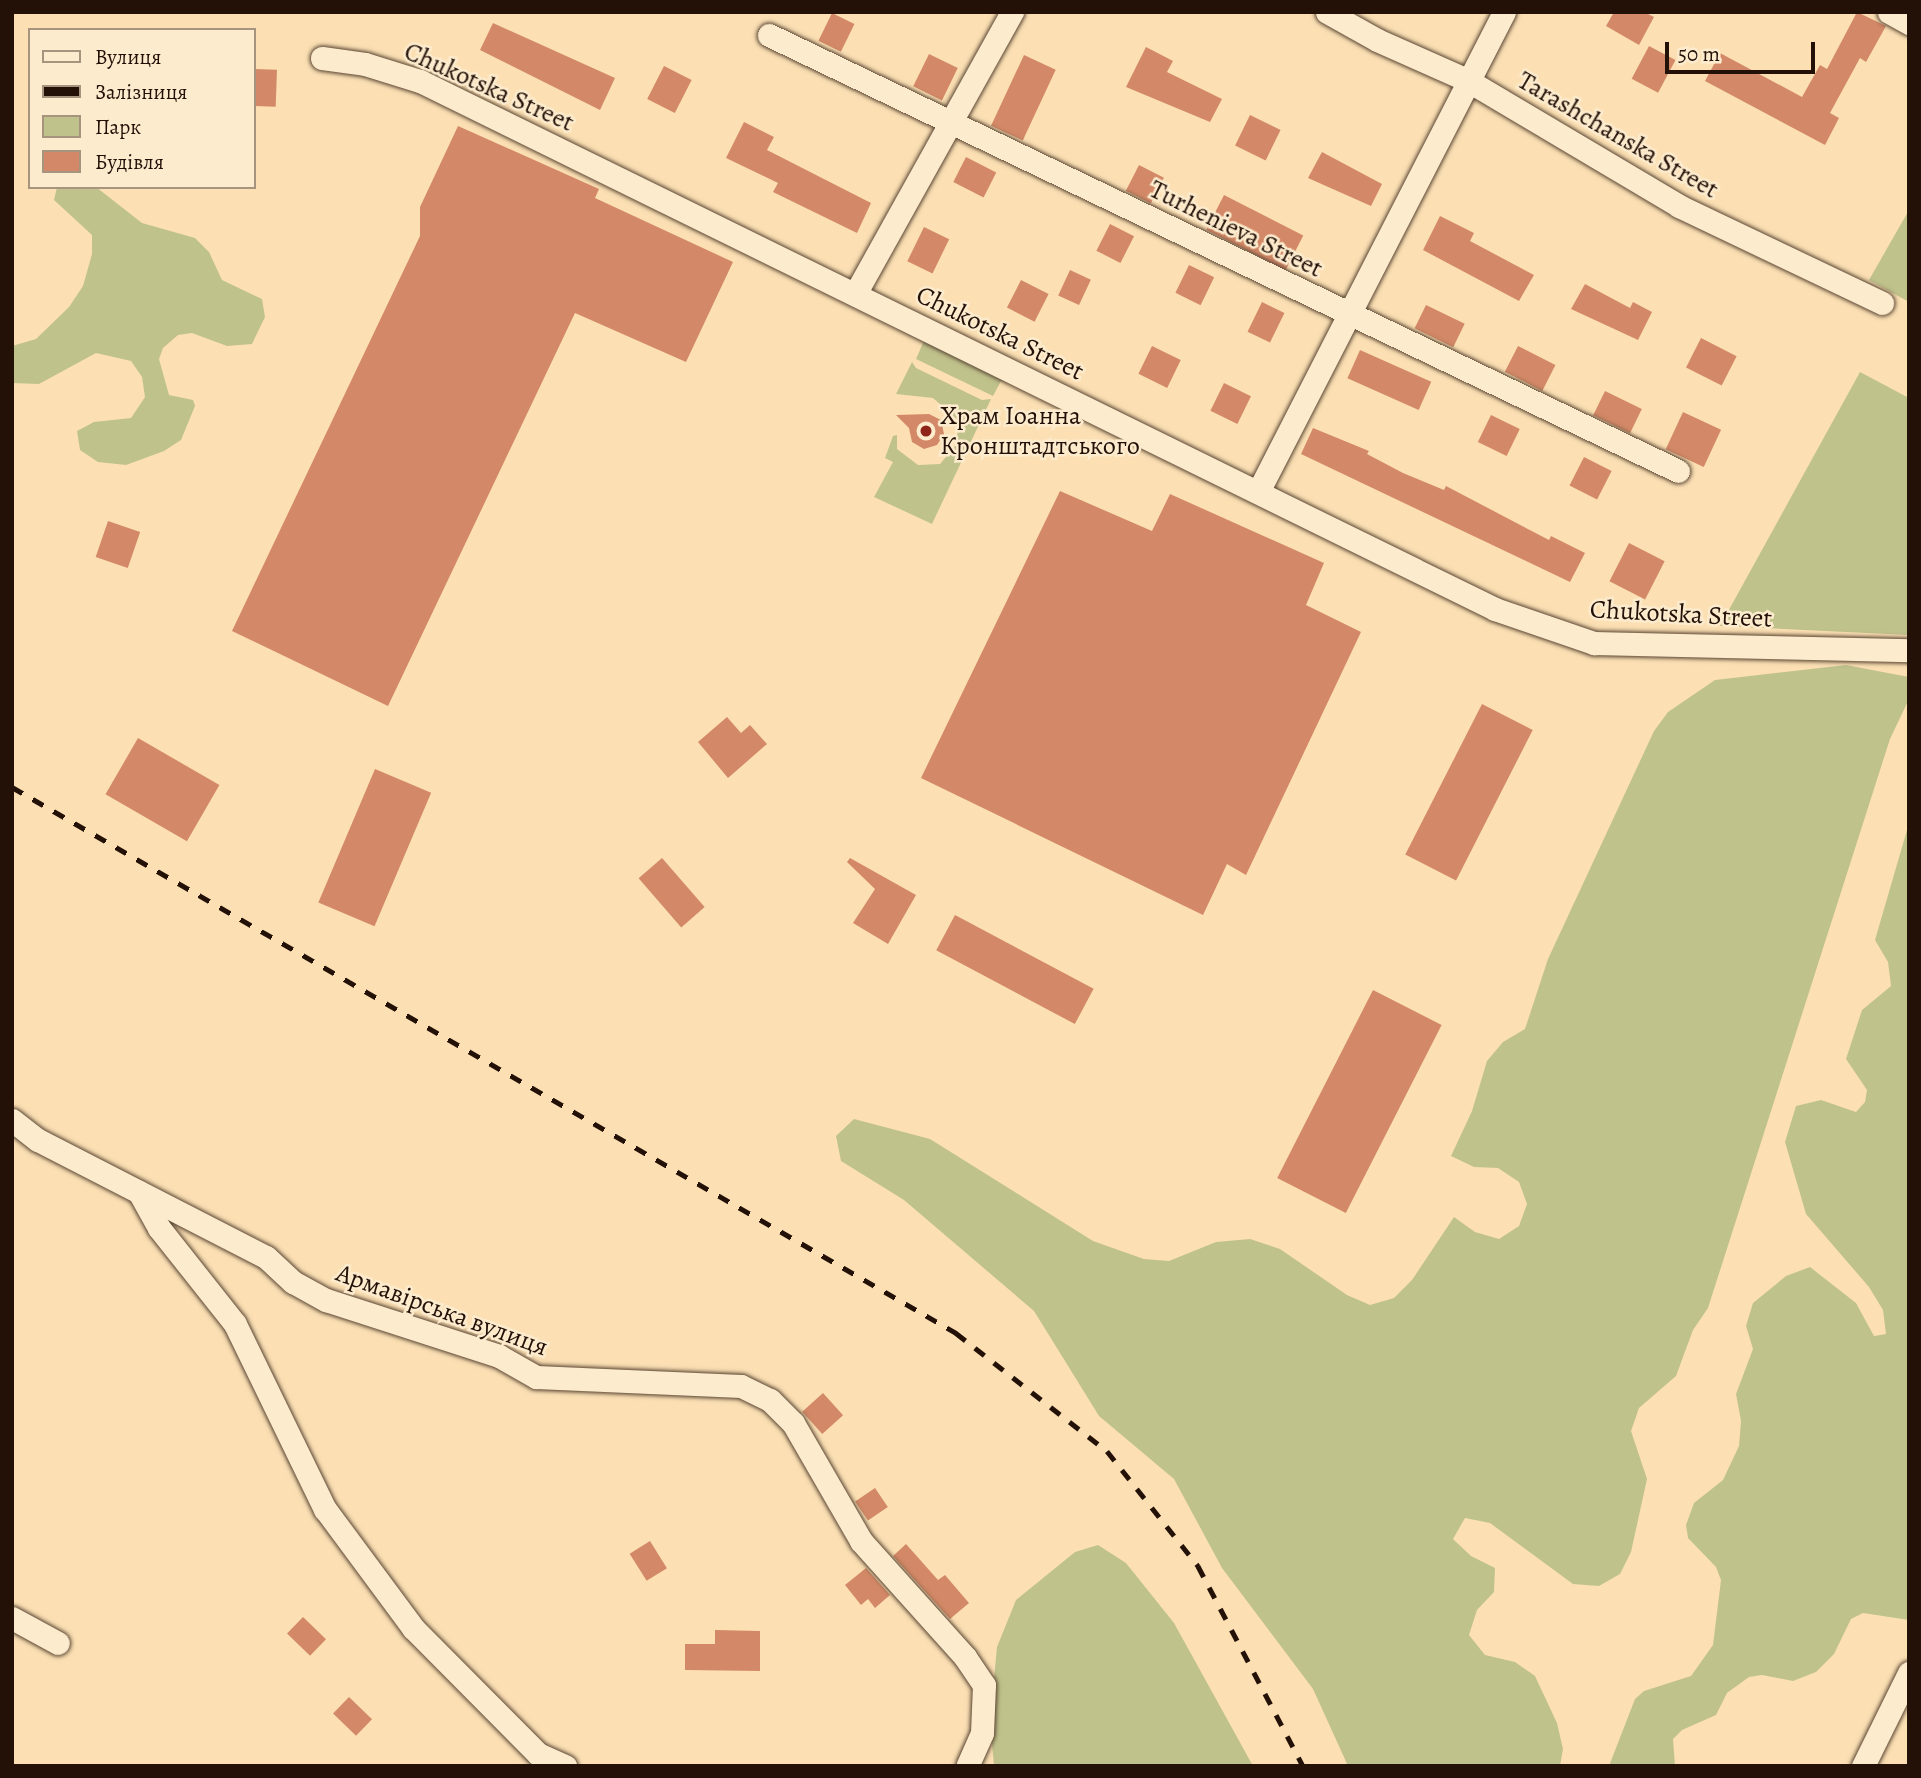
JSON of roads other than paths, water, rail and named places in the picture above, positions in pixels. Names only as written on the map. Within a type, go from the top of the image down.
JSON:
[{"type":"street","points":[[855,294],[955,120],[1012,12]]},
{"type":"street","name":"Tarashchanska Street","points":[[1327,12],[1468,80],[1679,206],[1882,303]]},
{"type":"street","points":[[1259,490],[1504,12]]},
{"type":"street","points":[[1889,12],[1909,23]]},
{"type":"street","name":"Turhenieva Street","points":[[769,35],[955,120],[1350,317],[1678,471]]},
{"type":"street","name":"Chukotska Street","points":[[322,58],[365,64],[420,80],[1259,490],[1495,609],[1594,643],[1909,650]]},
{"type":"street","name":"Армавірська вулиця","points":[[12,1120],[38,1140],[266,1257],[293,1282],[326,1300],[499,1356],[536,1377],[741,1386],[770,1400],[793,1423],[861,1541],[965,1657],[984,1685],[982,1733],[967,1766]]},
{"type":"street","points":[[139,1192],[159,1228],[235,1324],[326,1509],[414,1628],[538,1754],[565,1766]]},
{"type":"street","points":[[12,1618],[58,1643]]},
{"type":"street","points":[[1863,1766],[1909,1673]]},
{"type":"railway","points":[[12,787],[956,1333],[1107,1451],[1198,1566],[1303,1766]]},
{"type":"place","name":"Храм Іоанна Кронштадтського","points":[[926,431]]}]
